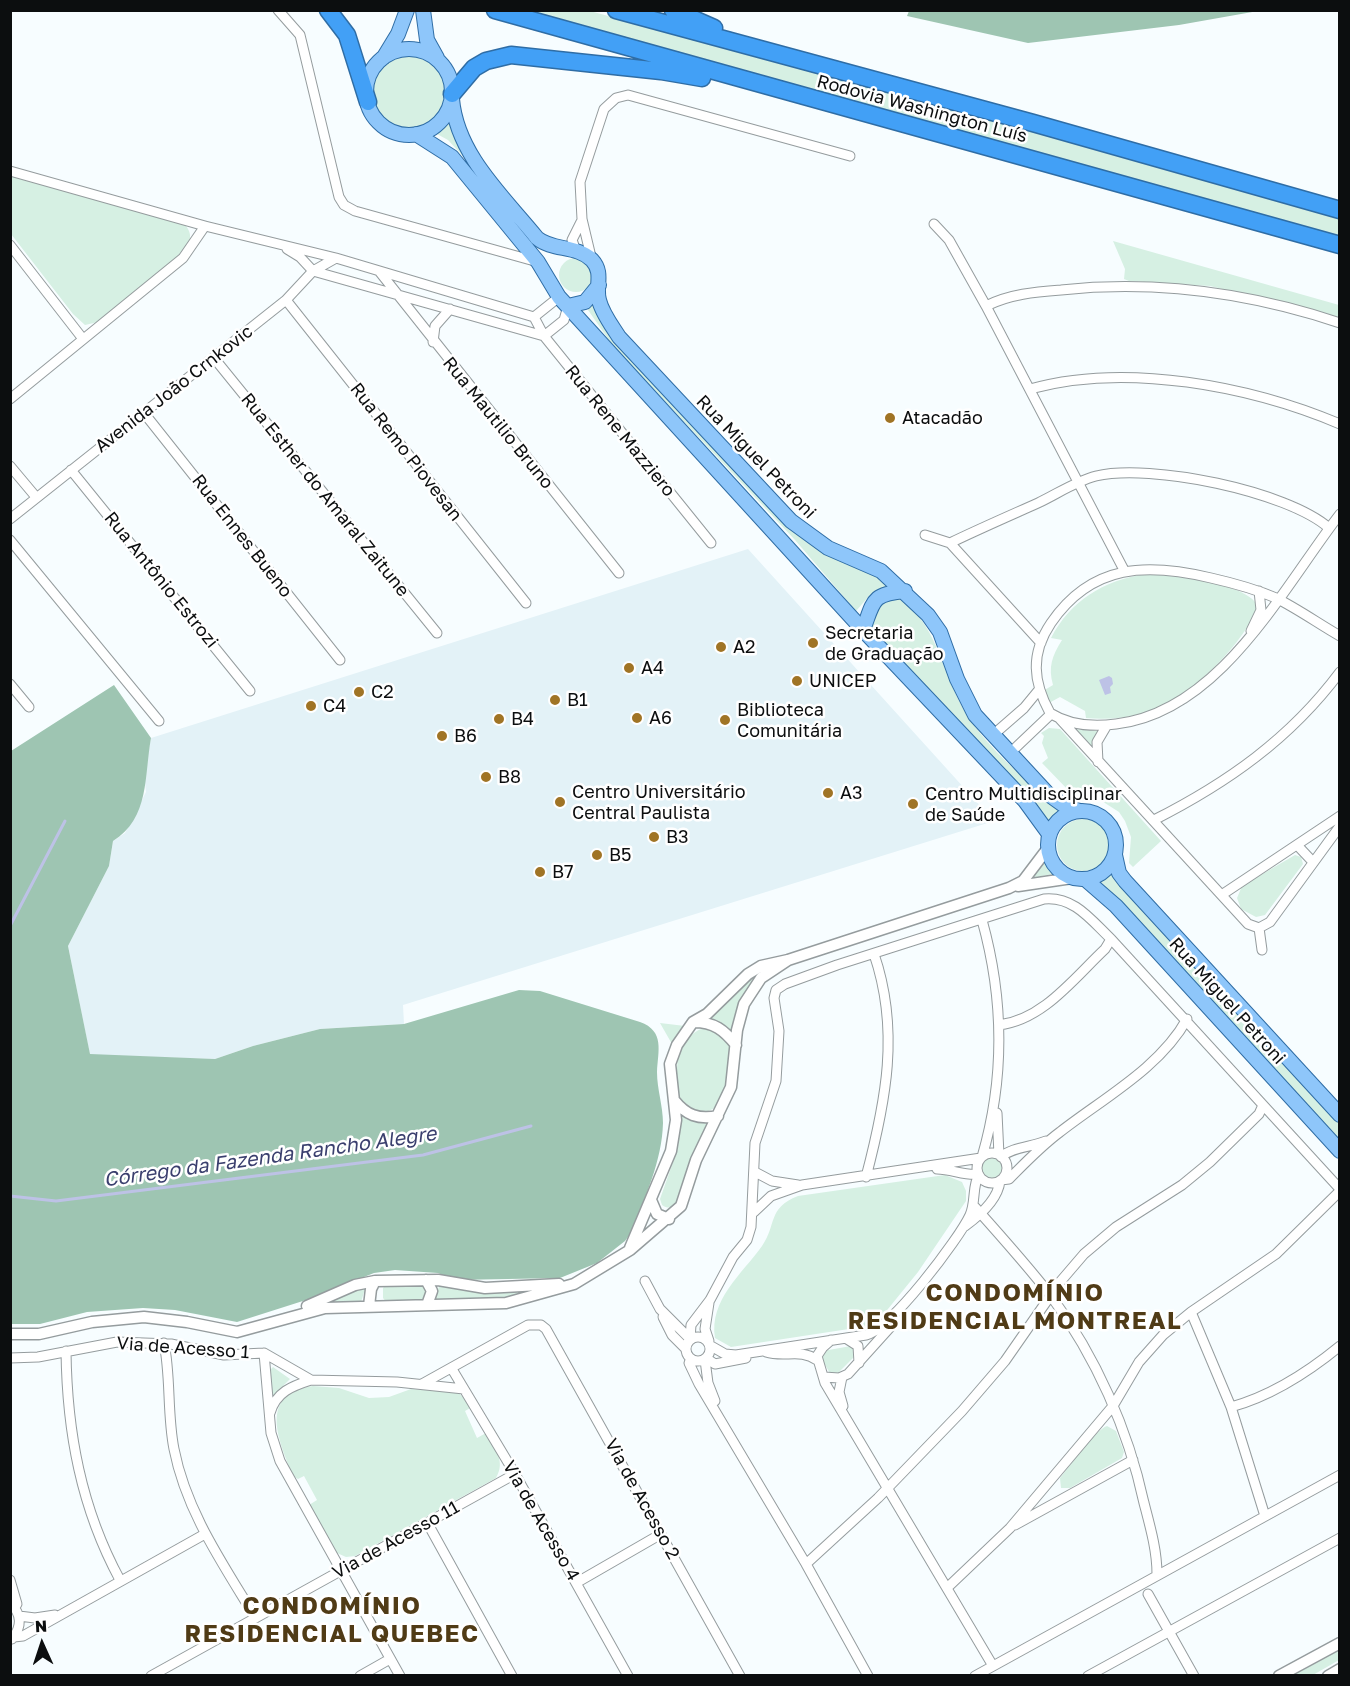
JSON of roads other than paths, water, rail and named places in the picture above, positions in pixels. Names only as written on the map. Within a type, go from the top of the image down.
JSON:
[{"type":"highway","points":[[328,10],[347,35],[368,102]]},
{"type":"highway","name":"Rodovia Washington Luís","points":[[495,10],[1340,245]]},
{"type":"highway","name":"Rodovia Washington Luís","points":[[616,10],[1033,123],[1340,210]]},
{"type":"highway","points":[[673,10],[817,66]]},
{"type":"highway","points":[[452,97],[474,68],[486,61],[511,55],[661,70],[805,97]]},
{"type":"main road","points":[[407,10],[399,34],[369,77],[368,102],[373,114],[391,130],[416,134],[429,130],[440,122],[452,97]]},
{"type":"main road","points":[[423,10],[427,40],[446,69],[456,127],[467,151],[537,238],[542,242],[576,251],[592,261]]},
{"type":"main road","points":[[384,57],[394,52],[417,50],[438,60]]},
{"type":"main road","name":"Rua Miguel Petroni","points":[[416,134],[452,157],[538,262],[564,301],[863,630],[1025,801],[1048,841]]},
{"type":"main road","points":[[538,262],[546,250],[555,246]]},
{"type":"main road","name":"Rua Miguel Petroni","points":[[592,261],[598,270],[599,302],[619,337],[791,521],[828,548],[881,571],[928,615],[940,632],[965,696],[975,715],[1048,794],[1062,804],[1079,811]]},
{"type":"main road","points":[[564,301],[585,302],[598,285]]},
{"type":"main road","points":[[863,630],[873,600],[881,595],[904,591]]},
{"type":"main road","points":[[1079,811],[1093,812],[1109,824],[1117,842],[1115,855],[1109,867],[1098,876],[1078,879],[1060,871],[1051,861],[1048,841],[1056,823],[1066,814],[1079,811]]},
{"type":"main road","name":"Rua Miguel Petroni","points":[[1115,855],[1119,873],[1125,881],[1340,1114]]},
{"type":"main road","name":"Rua Miguel Petroni","points":[[1078,879],[1116,906],[1340,1151]]},
{"type":"street","points":[[278,10],[300,35],[319,105],[333,179],[344,205],[355,211],[538,262]]},
{"type":"street","points":[[592,261],[582,219],[580,182],[604,109],[609,102],[622,96],[628,95],[850,156]]},
{"type":"street","points":[[10,171],[205,226],[269,240],[336,258],[534,317],[564,301],[564,320],[544,336],[313,271],[294,253],[269,240]]},
{"type":"street","points":[[576,251],[572,240],[582,219]]},
{"type":"street","points":[[934,224],[949,240],[986,306],[1124,570]]},
{"type":"street","points":[[11,397],[183,258],[205,226]]},
{"type":"street","points":[[10,246],[83,339]]},
{"type":"street","name":"Avenida João Crnkovic","points":[[10,519],[286,300],[313,271],[336,258]]},
{"type":"street","name":"Rua Mautilio Bruno","points":[[379,271],[394,293],[619,573]]},
{"type":"street","points":[[986,306],[1011,296],[1037,292],[1119,286],[1160,287],[1260,301],[1340,323]]},
{"type":"street","name":"Rua Remo Piovesan","points":[[286,300],[526,603]]},
{"type":"street","points":[[433,342],[435,327],[450,309]]},
{"type":"street","name":"Rua Rene Mazziero","points":[[534,317],[544,336],[711,543]]},
{"type":"street","name":"Rua Esther do Amaral Zaitune","points":[[214,358],[437,633]]},
{"type":"street","points":[[1030,389],[1096,379],[1175,382],[1256,396],[1312,412],[1340,424]]},
{"type":"street","name":"Rua Ennes Bueno","points":[[144,413],[340,660]]},
{"type":"street","points":[[10,466],[36,497]]},
{"type":"street","name":"Rua Antônio Estrozi","points":[[71,470],[250,691]]},
{"type":"street","points":[[950,543],[1079,482],[1113,474],[1142,474],[1201,480],[1303,510],[1329,528]]},
{"type":"street","points":[[1055,716],[1076,723],[1107,726],[1142,719],[1166,709],[1204,683],[1259,628],[1340,514]]},
{"type":"street","points":[[925,535],[950,543],[1041,643]]},
{"type":"street","points":[[10,540],[159,721]]},
{"type":"street","points":[[1340,636],[1278,599],[1258,591],[1167,568],[1124,570],[1081,592],[1055,618],[1041,643],[1036,659],[1038,691],[1055,716],[1154,820],[1248,924],[1259,928],[1270,922],[1340,826]]},
{"type":"street","points":[[1242,645],[1261,610],[1258,591]]},
{"type":"street","points":[[1154,820],[1223,783],[1273,745],[1311,709],[1340,672]]},
{"type":"street","points":[[10,684],[29,707]]},
{"type":"street","points":[[993,735],[1024,708],[1038,691]]},
{"type":"street","points":[[1010,753],[1055,716]]},
{"type":"street","points":[[1098,762],[1097,742],[1107,726]]},
{"type":"street","points":[[1222,894],[1340,816]]},
{"type":"street","points":[[630,1250],[667,1163],[675,1136],[676,1120],[670,1073],[672,1056],[693,1022],[707,1014],[748,974],[761,966],[788,960],[1009,888],[1023,881],[1048,841]]},
{"type":"street","points":[[1297,845],[1313,862]]},
{"type":"street","points":[[1009,888],[1078,879]]},
{"type":"street","points":[[718,1413],[708,1383],[706,1359],[710,1344],[705,1317],[722,1274],[747,1240],[754,1212],[755,1143],[776,1081],[779,1031],[774,998],[776,990],[786,984],[874,954],[1044,899],[1060,899],[1074,904],[1187,1019],[1340,1190],[1276,1254],[1191,1312],[1151,1347],[1113,1406],[1010,1528],[948,1587]]},
{"type":"street","points":[[848,1420],[839,1392],[842,1377],[859,1363],[888,1331],[899,1312],[963,1227],[974,1206],[977,1166],[982,1157],[996,1105],[1000,1070],[999,1024],[992,966],[982,920]]},
{"type":"street","points":[[1259,928],[1262,950]]},
{"type":"street","points":[[999,1024],[1020,1022],[1035,1014],[1105,949],[1110,939]]},
{"type":"street","points":[[866,1177],[886,1090],[888,1065],[887,1015],[874,954]]},
{"type":"street","points":[[10,1334],[39,1334],[92,1322],[144,1317],[187,1322],[237,1332],[256,1329],[325,1308],[506,1303],[574,1284],[630,1250],[681,1206],[696,1160],[731,1087],[739,1020],[748,995],[761,978],[788,960]]},
{"type":"street","points":[[919,1169],[948,1169],[971,1175],[978,1174],[990,1183],[1009,1179],[1053,1137],[1152,1061],[1177,1035],[1187,1019]]},
{"type":"street","points":[[693,1022],[709,1023],[722,1028],[736,1045]]},
{"type":"street","points":[[673,1098],[689,1115],[709,1118],[718,1116]]},
{"type":"street","points":[[963,1227],[981,1214],[997,1191],[1007,1168],[1000,1156],[996,1105]]},
{"type":"street","points":[[806,1564],[887,1489],[963,1411],[1005,1361],[1060,1282],[1098,1241],[1182,1185],[1210,1162],[1259,1114],[1263,1105]]},
{"type":"street","points":[[1000,1156],[1008,1151],[1031,1147],[1053,1137]]},
{"type":"street","points":[[754,1212],[771,1196],[802,1185],[919,1169],[982,1157],[991,1153],[1000,1156]]},
{"type":"street","points":[[755,1172],[772,1181],[802,1185]]},
{"type":"street","points":[[651,1200],[657,1214],[669,1218]]},
{"type":"street","points":[[974,1206],[1051,1296],[1096,1368],[1133,1460],[1153,1541],[1157,1574]]},
{"type":"street","points":[[284,1319],[355,1285],[375,1281],[426,1280],[474,1288],[520,1288],[554,1285],[591,1275]]},
{"type":"street","points":[[426,1280],[432,1291],[427,1305]]},
{"type":"street","points":[[369,1306],[371,1289],[375,1281]]},
{"type":"street","points":[[645,1281],[672,1335],[686,1349],[691,1359],[689,1363],[699,1384],[806,1564],[868,1676]]},
{"type":"street","points":[[686,1349],[694,1320],[710,1300]]},
{"type":"street","points":[[660,1309],[690,1339]]},
{"type":"street","points":[[766,1352],[770,1349],[874,1333],[899,1312]]},
{"type":"street","points":[[1191,1312],[1231,1407],[1265,1516]]},
{"type":"street","points":[[667,1318],[684,1322],[694,1320]]},
{"type":"street","name":"Via de Acesso 1","points":[[422,1384],[522,1328],[541,1325]]},
{"type":"street","name":"Via de Acesso 2","points":[[541,1325],[550,1333],[740,1676]]},
{"type":"street","points":[[690,1339],[698,1336],[728,1355],[803,1352],[817,1360]]},
{"type":"street","points":[[843,1338],[858,1346],[859,1363]]},
{"type":"street","points":[[831,1340],[820,1349],[817,1360],[824,1377],[887,1489],[948,1587],[993,1666]]},
{"type":"street","name":"Via de Acesso 1","points":[[10,1358],[38,1357],[117,1342],[164,1343],[224,1355],[264,1353],[311,1380],[422,1384],[464,1389]]},
{"type":"street","points":[[164,1343],[169,1423],[186,1493],[205,1534],[255,1617]]},
{"type":"street","points":[[1231,1407],[1255,1400],[1282,1386],[1340,1346]]},
{"type":"street","points":[[66,1351],[71,1433],[81,1486],[100,1543],[120,1580]]},
{"type":"street","points":[[264,1353],[271,1433],[280,1461],[400,1676]]},
{"type":"street","points":[[691,1359],[706,1359],[713,1364],[724,1364],[743,1360],[751,1354]]},
{"type":"street","name":"Via de Acesso 4","points":[[452,1369],[515,1474],[628,1676]]},
{"type":"street","points":[[824,1377],[842,1377]]},
{"type":"street","points":[[270,1415],[281,1393],[296,1384],[311,1380]]},
{"type":"street","points":[[1010,1528],[1133,1460]]},
{"type":"street","name":"Via de Acesso 11","points":[[151,1676],[515,1474]]},
{"type":"street","points":[[975,1676],[1340,1475]]},
{"type":"street","points":[[428,1524],[512,1676]]},
{"type":"street","points":[[12,1639],[23,1636],[205,1534]]},
{"type":"street","points":[[576,1583],[661,1534]]},
{"type":"street","points":[[1088,1676],[1340,1538]]},
{"type":"street","points":[[10,1580],[20,1624],[12,1639]]},
{"type":"street","points":[[1148,1594],[1194,1676]]},
{"type":"street","points":[[15,1609],[40,1618],[63,1612]]},
{"type":"street","points":[[1279,1676],[1340,1643]]},
{"type":"street","points":[[360,1676],[390,1659]]},
{"type":"street","points":[[1328,1676],[1340,1669]]},
{"type":"water","points":[[1109,676],[1113,684],[1110,687],[1111,693],[1105,695],[1099,680]]},
{"type":"waterway","points":[[10,926],[65,821]]},
{"type":"waterway","name":"Córrego da Fazenda Rancho Alegre","points":[[10,1196],[56,1201],[423,1155],[531,1126]]},
{"type":"place","name":"Atacadão","points":[[890,418]]},
{"type":"place","name":"Secretaria de Graduação","points":[[813,643]]},
{"type":"place","name":"A2","points":[[721,647]]},
{"type":"place","name":"A4","points":[[629,668]]},
{"type":"place","name":"UNICEP","points":[[797,681]]},
{"type":"place","name":"C2","points":[[359,692]]},
{"type":"place","name":"B1","points":[[555,700]]},
{"type":"place","name":"C4","points":[[311,706]]},
{"type":"place","name":"A6","points":[[637,718]]},
{"type":"place","name":"B4","points":[[499,719]]},
{"type":"place","name":"Biblioteca Comunitária","points":[[725,720]]},
{"type":"place","name":"B6","points":[[442,736]]},
{"type":"place","name":"B8","points":[[486,777]]},
{"type":"place","name":"A3","points":[[828,793]]},
{"type":"place","name":"Centro Universitário Central Paulista","points":[[560,802]]},
{"type":"place","name":"Centro Multidisciplinar de Saúde","points":[[913,804]]},
{"type":"place","name":"B3","points":[[654,837]]},
{"type":"place","name":"B5","points":[[597,855]]},
{"type":"place","name":"B7","points":[[540,872]]},
{"type":"district","name":"CONDOMÍNIO RESIDENCIAL MONTREAL","points":[[1015,1307]]},
{"type":"district","name":"CONDOMÍNIO RESIDENCIAL QUEBEC","points":[[332,1620]]}]
